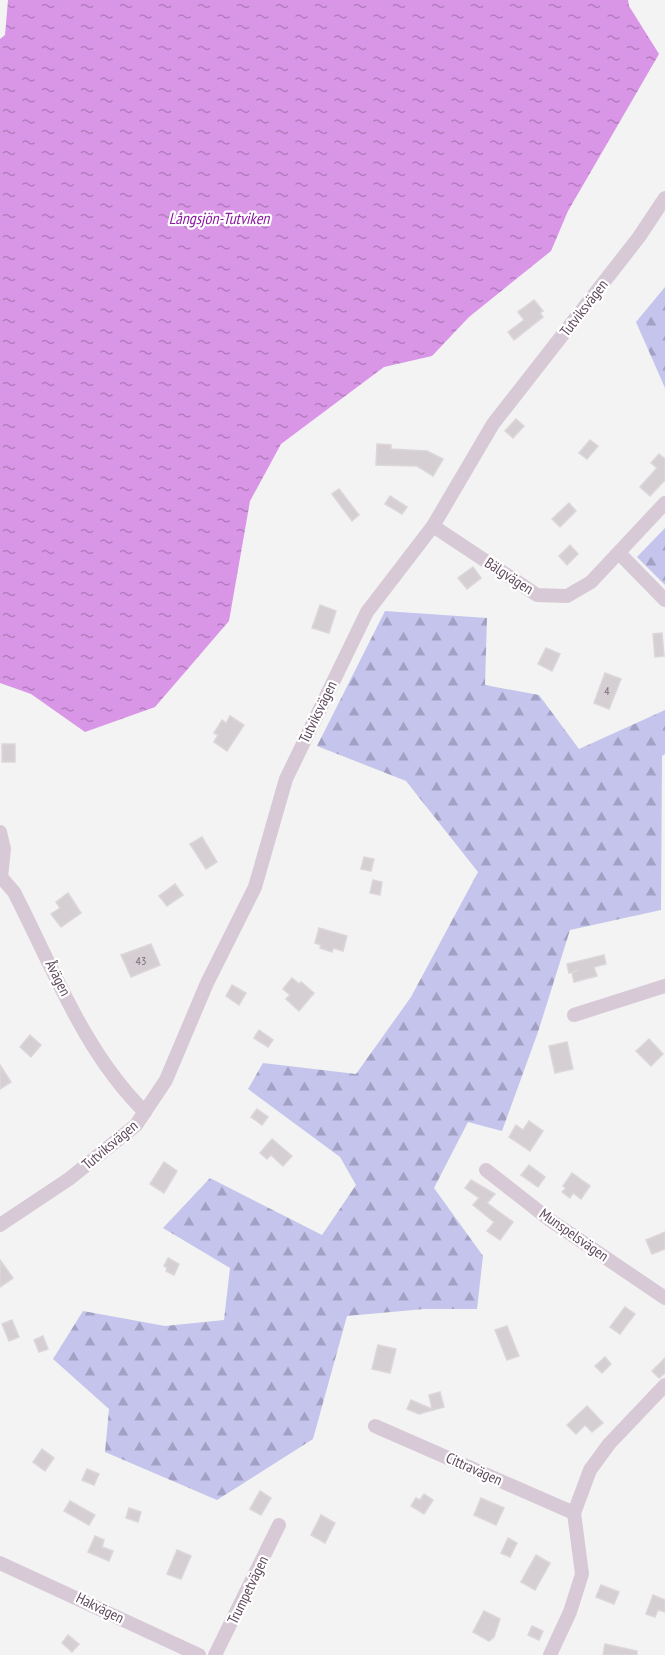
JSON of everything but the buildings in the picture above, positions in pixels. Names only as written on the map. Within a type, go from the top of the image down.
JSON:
[{"type":"street","name":"Tutviksvägen","points":[[0,1226],[69,1179],[136,1125],[166,1080],[207,982],[255,887],[286,779],[367,612],[433,526],[493,424],[639,237],[665,198]]},
{"type":"street","name":"Bälgvägen","points":[[433,526],[537,595],[567,596],[591,582],[620,554],[665,503]]},
{"type":"street","points":[[620,554],[665,600]]},
{"type":"street","name":"Åvägen","points":[[0,831],[4,849],[1,877],[14,892],[99,1059],[123,1091],[145,1112]]},
{"type":"street","points":[[574,1015],[665,986]]},
{"type":"street","name":"Munspelsvägen","points":[[486,1170],[550,1220],[665,1298]]},
{"type":"street","points":[[550,1655],[570,1612],[582,1574],[574,1513],[590,1470],[609,1444],[665,1385]]},
{"type":"street","name":"Cittravägen","points":[[375,1426],[574,1513]]},
{"type":"street","name":"Trumpetvägen","points":[[215,1655],[279,1525]]},
{"type":"street","name":"Hakvägen","points":[[0,1563],[199,1655]]},
{"type":"green space","points":[[665,287],[665,388],[636,322]]},
{"type":"green space","points":[[665,528],[665,585],[637,557]]},
{"type":"green space","points":[[385,611],[487,618],[485,685],[539,695],[579,749],[665,710],[665,754],[662,756],[661,910],[570,930],[538,1032],[502,1131],[468,1122],[434,1188],[483,1256],[477,1309],[424,1309],[347,1316],[313,1439],[217,1500],[105,1452],[109,1409],[53,1359],[83,1311],[165,1326],[224,1320],[230,1268],[163,1228],[210,1178],[322,1235],[356,1185],[340,1157],[248,1089],[263,1063],[356,1074],[411,997],[478,872],[406,781],[317,746]]},
{"type":"water","name":"Långsjön-Tutviken","points":[[8,0],[628,0],[629,6],[659,54],[568,211],[551,251],[469,317],[432,356],[384,367],[281,444],[250,501],[229,621],[155,707],[85,732],[31,694],[0,683],[0,39],[5,35]]}]
